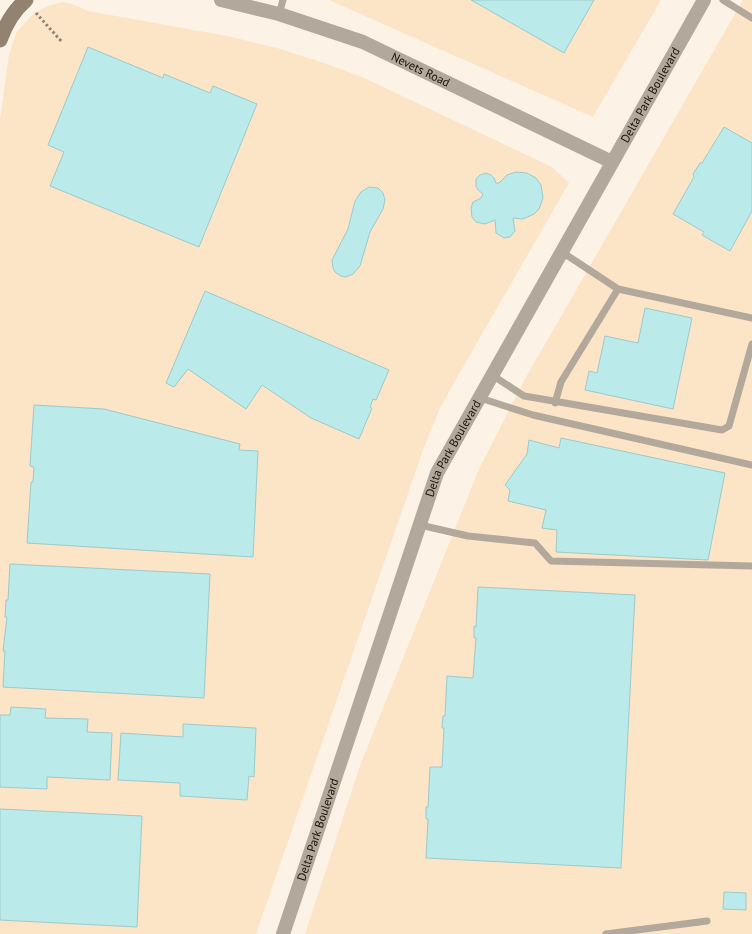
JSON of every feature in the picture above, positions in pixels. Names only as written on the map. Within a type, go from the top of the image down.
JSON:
[{"type":"main road","points":[[0,40],[10,16],[16,8],[30,5]]},
{"type":"street","name":"Nevets Road","points":[[221,0],[279,14],[363,42],[612,162]]},
{"type":"street","name":"Delta Park Boulevard","points":[[283,934],[437,473],[704,0]]},
{"type":"lane","points":[[279,14],[283,0]]},
{"type":"lane","points":[[722,0],[752,18]]},
{"type":"lane","points":[[562,252],[618,289],[752,318]]},
{"type":"lane","points":[[555,403],[561,382],[618,289]]},
{"type":"lane","points":[[492,375],[524,396],[555,403],[722,430],[729,426],[752,344]]},
{"type":"lane","points":[[480,398],[533,415],[752,465]]},
{"type":"lane","points":[[420,525],[468,536],[536,543],[551,561],[752,566]]},
{"type":"lane","points":[[606,934],[707,921]]},
{"type":"path","points":[[30,5],[62,42]]},
{"type":"shaded area","points":[[329,0],[661,0],[593,117]]},
{"type":"shaded area","points":[[743,0],[752,0],[752,934],[305,934],[361,763],[479,469],[525,379]]},
{"type":"shaded area","points":[[63,2],[88,11],[227,36],[277,48],[330,65],[362,77],[552,167],[569,183],[440,408],[423,450],[256,934],[0,934],[0,120],[9,55],[16,33],[34,13],[48,6]]},
{"type":"building","points":[[471,0],[594,0],[564,53]]},
{"type":"building","points":[[88,47],[163,78],[164,74],[210,93],[213,86],[257,104],[199,247],[50,186],[64,152],[48,145]]},
{"type":"building","points":[[724,127],[752,143],[752,211],[730,251],[702,235],[704,232],[673,214],[694,177],[693,174]]},
{"type":"building","points":[[516,172],[527,173],[536,178],[541,185],[543,198],[539,209],[534,214],[523,219],[513,218],[515,231],[510,237],[504,238],[496,233],[495,220],[485,224],[476,222],[472,217],[471,208],[473,202],[481,198],[483,194],[476,186],[476,179],[486,173],[494,178],[496,183],[499,183],[507,175]]},
{"type":"building","points":[[369,187],[378,188],[383,193],[385,200],[383,209],[370,232],[360,266],[353,274],[346,277],[341,276],[335,272],[332,260],[348,229],[355,201],[361,192]]},
{"type":"building","points":[[205,291],[389,370],[376,400],[373,399],[370,407],[372,408],[359,439],[311,418],[262,385],[246,409],[188,369],[174,387],[166,383]]},
{"type":"building","points":[[645,308],[692,318],[673,409],[585,390],[589,371],[597,373],[605,336],[638,343]]},
{"type":"building","points":[[34,405],[104,409],[240,444],[239,450],[258,451],[253,557],[27,543],[31,482],[33,482],[34,467],[30,466]]},
{"type":"building","points":[[561,438],[725,473],[708,560],[556,552],[557,530],[542,528],[546,510],[508,501],[510,490],[505,485],[527,454],[529,440],[559,448]]},
{"type":"building","points":[[10,564],[210,574],[204,698],[3,687],[5,651],[3,651]]},
{"type":"building","points":[[478,587],[635,595],[621,868],[426,858],[428,819],[426,819],[426,807],[428,807],[430,767],[442,767],[444,728],[442,728],[443,716],[445,716],[447,676],[473,678],[476,638],[474,638],[474,626],[476,627]]},
{"type":"building","points":[[11,707],[46,709],[45,718],[88,719],[87,732],[112,733],[110,780],[47,777],[47,789],[0,787],[0,715],[10,715]]},
{"type":"building","points":[[183,724],[256,728],[254,777],[249,776],[247,800],[180,796],[180,783],[118,780],[121,733],[183,737]]},
{"type":"building","points":[[0,809],[142,816],[137,927],[0,920]]},
{"type":"building","points":[[724,892],[746,893],[746,910],[723,909]]}]
